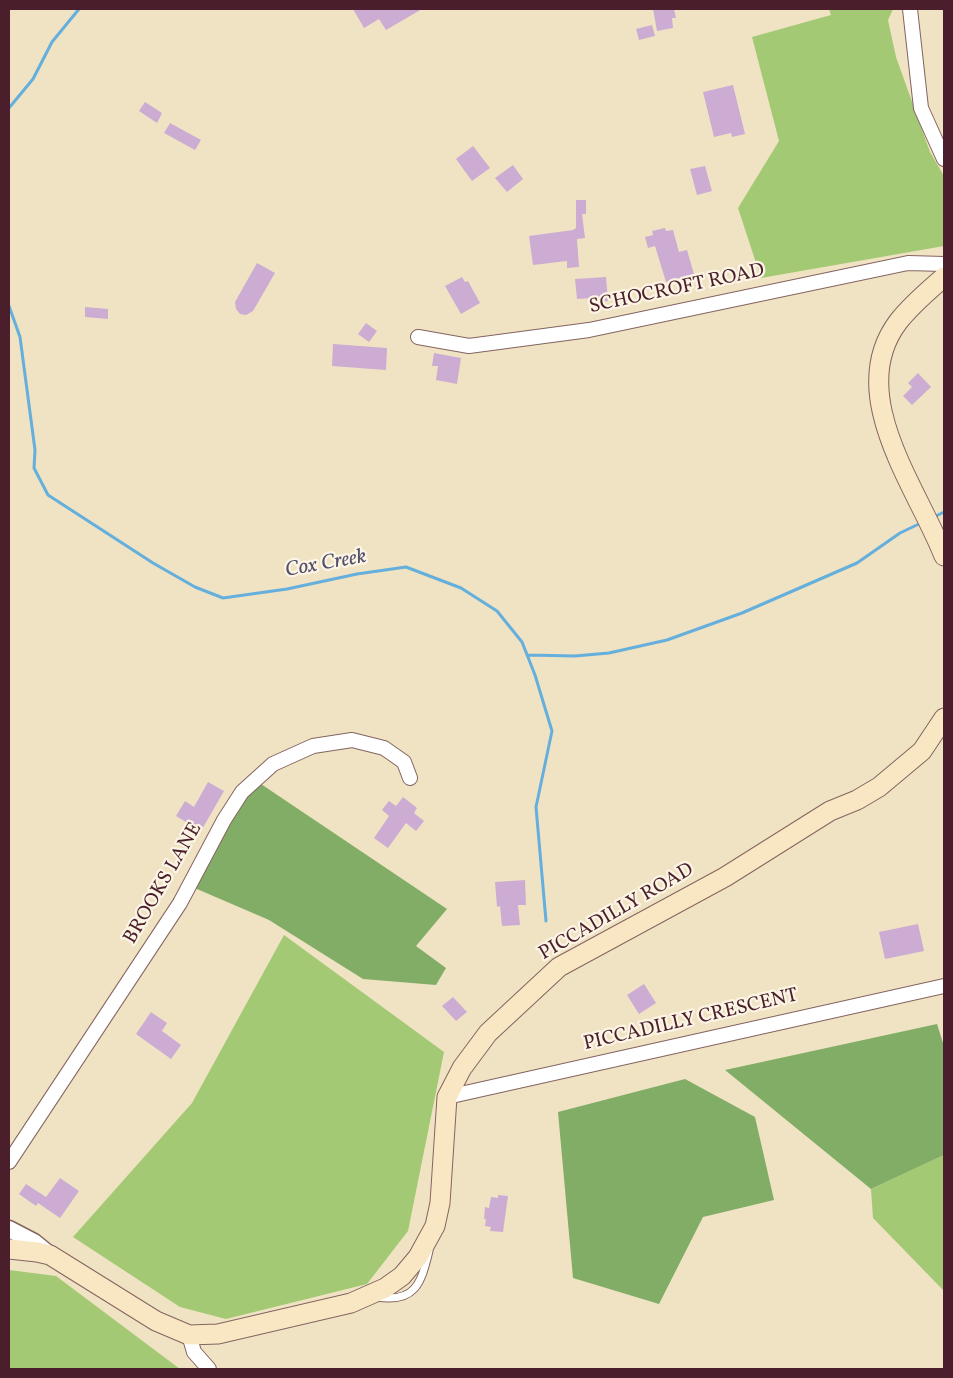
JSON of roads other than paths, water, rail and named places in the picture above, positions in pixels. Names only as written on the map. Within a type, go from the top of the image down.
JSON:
[{"type":"main road","points":[[942,550],[895,450],[879,404],[878,375],[882,355],[897,323],[919,298],[944,277]]},
{"type":"main road","name":"PICCADILLY ROAD","points":[[9,1249],[50,1255],[156,1321],[189,1335],[218,1334],[352,1303],[371,1296],[402,1276],[418,1257],[435,1226],[440,1204],[448,1097],[462,1068],[488,1033],[559,967],[725,877],[830,811],[857,800],[879,787],[922,752],[944,718]]},
{"type":"street","points":[[910,9],[921,108],[944,159]]},
{"type":"street","name":"SCHOCROFT ROAD","points":[[418,336],[469,346],[487,344],[589,330],[908,263],[944,264]]},
{"type":"street","name":"BROOKS LANE","points":[[9,1162],[180,903],[224,820],[242,792],[273,764],[313,746],[352,740],[384,748],[404,762],[410,778]]},
{"type":"street","name":"PICCADILLY CRESCENT","points":[[448,1097],[944,986]]},
{"type":"street","points":[[9,1229],[34,1242],[50,1255]]},
{"type":"street","points":[[189,1335],[194,1352],[209,1369]]},
{"type":"waterway","name":"Cox Creek","points":[[9,108],[33,79],[52,42],[79,9]]},
{"type":"waterway","name":"Cox Creek","points":[[9,306],[20,337],[35,450],[34,468],[48,495],[153,563],[195,587],[223,598],[287,589],[357,574],[406,567],[461,588],[497,611],[522,642],[535,675],[552,731],[536,807],[546,921]]},
{"type":"waterway","points":[[934,517],[944,512]]},
{"type":"waterway","points":[[527,655],[575,656],[609,653],[667,640],[742,613],[857,563],[900,533],[921,523]]}]
